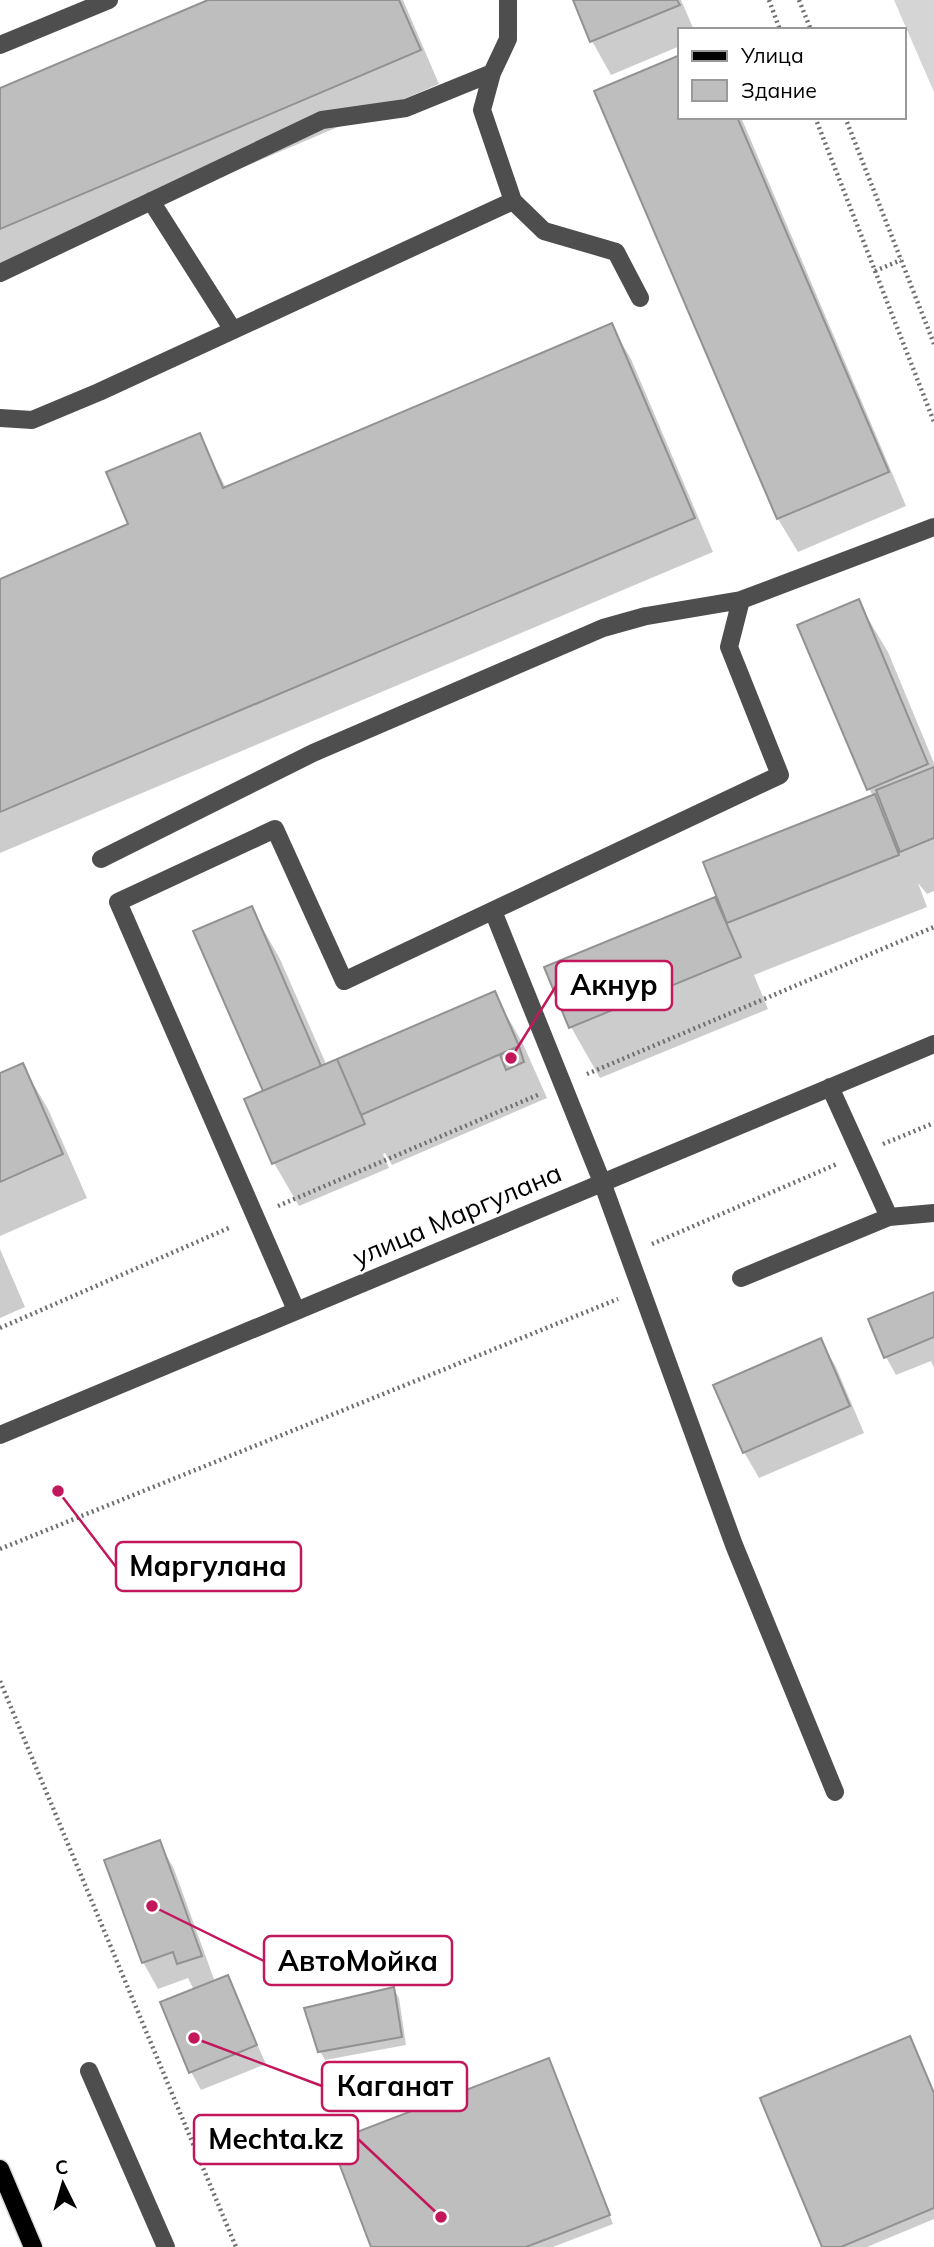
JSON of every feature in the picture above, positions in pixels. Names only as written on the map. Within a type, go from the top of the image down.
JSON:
[{"type":"main road","points":[[0,2169],[33,2247]]},
{"type":"street","points":[[0,45],[109,0]]},
{"type":"street","points":[[508,0],[508,39],[492,73],[482,110],[513,201],[544,231],[616,252],[640,298]]},
{"type":"street","points":[[0,274],[322,120],[406,108],[492,73]]},
{"type":"street","points":[[151,201],[233,330]]},
{"type":"street","points":[[0,418],[32,420],[513,201]]},
{"type":"street","points":[[101,859],[313,753],[603,628],[646,616],[741,600],[934,527]]},
{"type":"street","points":[[296,1310],[118,902],[275,829],[344,981],[780,775],[729,647],[741,600]]},
{"type":"street","points":[[493,911],[602,1182],[734,1545],[835,1792]]},
{"type":"street","name":"улица Маргулана","points":[[0,1435],[934,1044]]},
{"type":"street","points":[[830,1087],[889,1217]]},
{"type":"street","points":[[741,1278],[889,1217],[934,1213]]},
{"type":"street","points":[[89,2071],[166,2247]]},
{"type":"path","points":[[769,0],[779,28]]},
{"type":"path","points":[[799,0],[810,28]]},
{"type":"path","points":[[816,119],[931,407],[934,422]]},
{"type":"path","points":[[846,119],[934,344]]},
{"type":"path","points":[[875,271],[901,260]]},
{"type":"path","points":[[0,1328],[254,1216],[934,927]]},
{"type":"path","points":[[0,1549],[640,1290],[651,1245],[934,1123]]},
{"type":"path","points":[[0,1681],[236,2247]]},
{"type":"shaded area","points":[[894,0],[934,0],[934,92]]},
{"type":"building","points":[[208,0],[399,0],[421,50],[0,229],[0,88]]},
{"type":"building","points":[[573,0],[677,0],[680,5],[590,42]]},
{"type":"building","points":[[678,56],[678,119],[738,119],[889,472],[777,519],[594,91]]},
{"type":"building","points":[[612,323],[695,518],[0,812],[0,579],[128,524],[106,472],[200,433],[223,488]]},
{"type":"building","points":[[859,599],[928,764],[867,790],[797,625]]},
{"type":"building","points":[[934,767],[934,838],[900,852],[876,790]]},
{"type":"building","points":[[875,794],[899,855],[727,923],[703,862]]},
{"type":"building","points":[[715,897],[741,957],[569,1028],[544,967]]},
{"type":"building","points":[[252,906],[321,1066],[263,1091],[193,931]]},
{"type":"building","points":[[495,991],[519,1046],[361,1115],[337,1059]]},
{"type":"building","points":[[519,1046],[524,1062],[506,1070],[500,1055]]},
{"type":"building","points":[[337,1059],[365,1124],[272,1164],[244,1099]]},
{"type":"building","points":[[23,1063],[63,1154],[0,1182],[0,1073]]},
{"type":"building","points":[[934,1292],[934,1337],[884,1358],[868,1319]]},
{"type":"building","points":[[821,1338],[850,1406],[743,1453],[713,1385]]},
{"type":"building","points":[[160,1840],[202,1956],[177,1964],[173,1952],[142,1963],[104,1860]]},
{"type":"building","points":[[228,1975],[257,2045],[189,2073],[160,2002]]},
{"type":"building","points":[[394,1987],[402,2037],[318,2052],[304,2008]]},
{"type":"building","points":[[910,2036],[934,2093],[934,2208],[841,2247],[822,2247],[760,2098]]},
{"type":"building","points":[[549,2058],[610,2215],[526,2247],[371,2247],[331,2142]]},
{"type":"place","name":"Акнур","points":[[511,1058]]},
{"type":"place","name":"Маргулана","points":[[58,1491]]},
{"type":"place","name":"АвтоМойка","points":[[152,1906]]},
{"type":"place","name":"Каганат","points":[[194,2038]]},
{"type":"place","name":"Mechta.kz","points":[[441,2217]]}]
